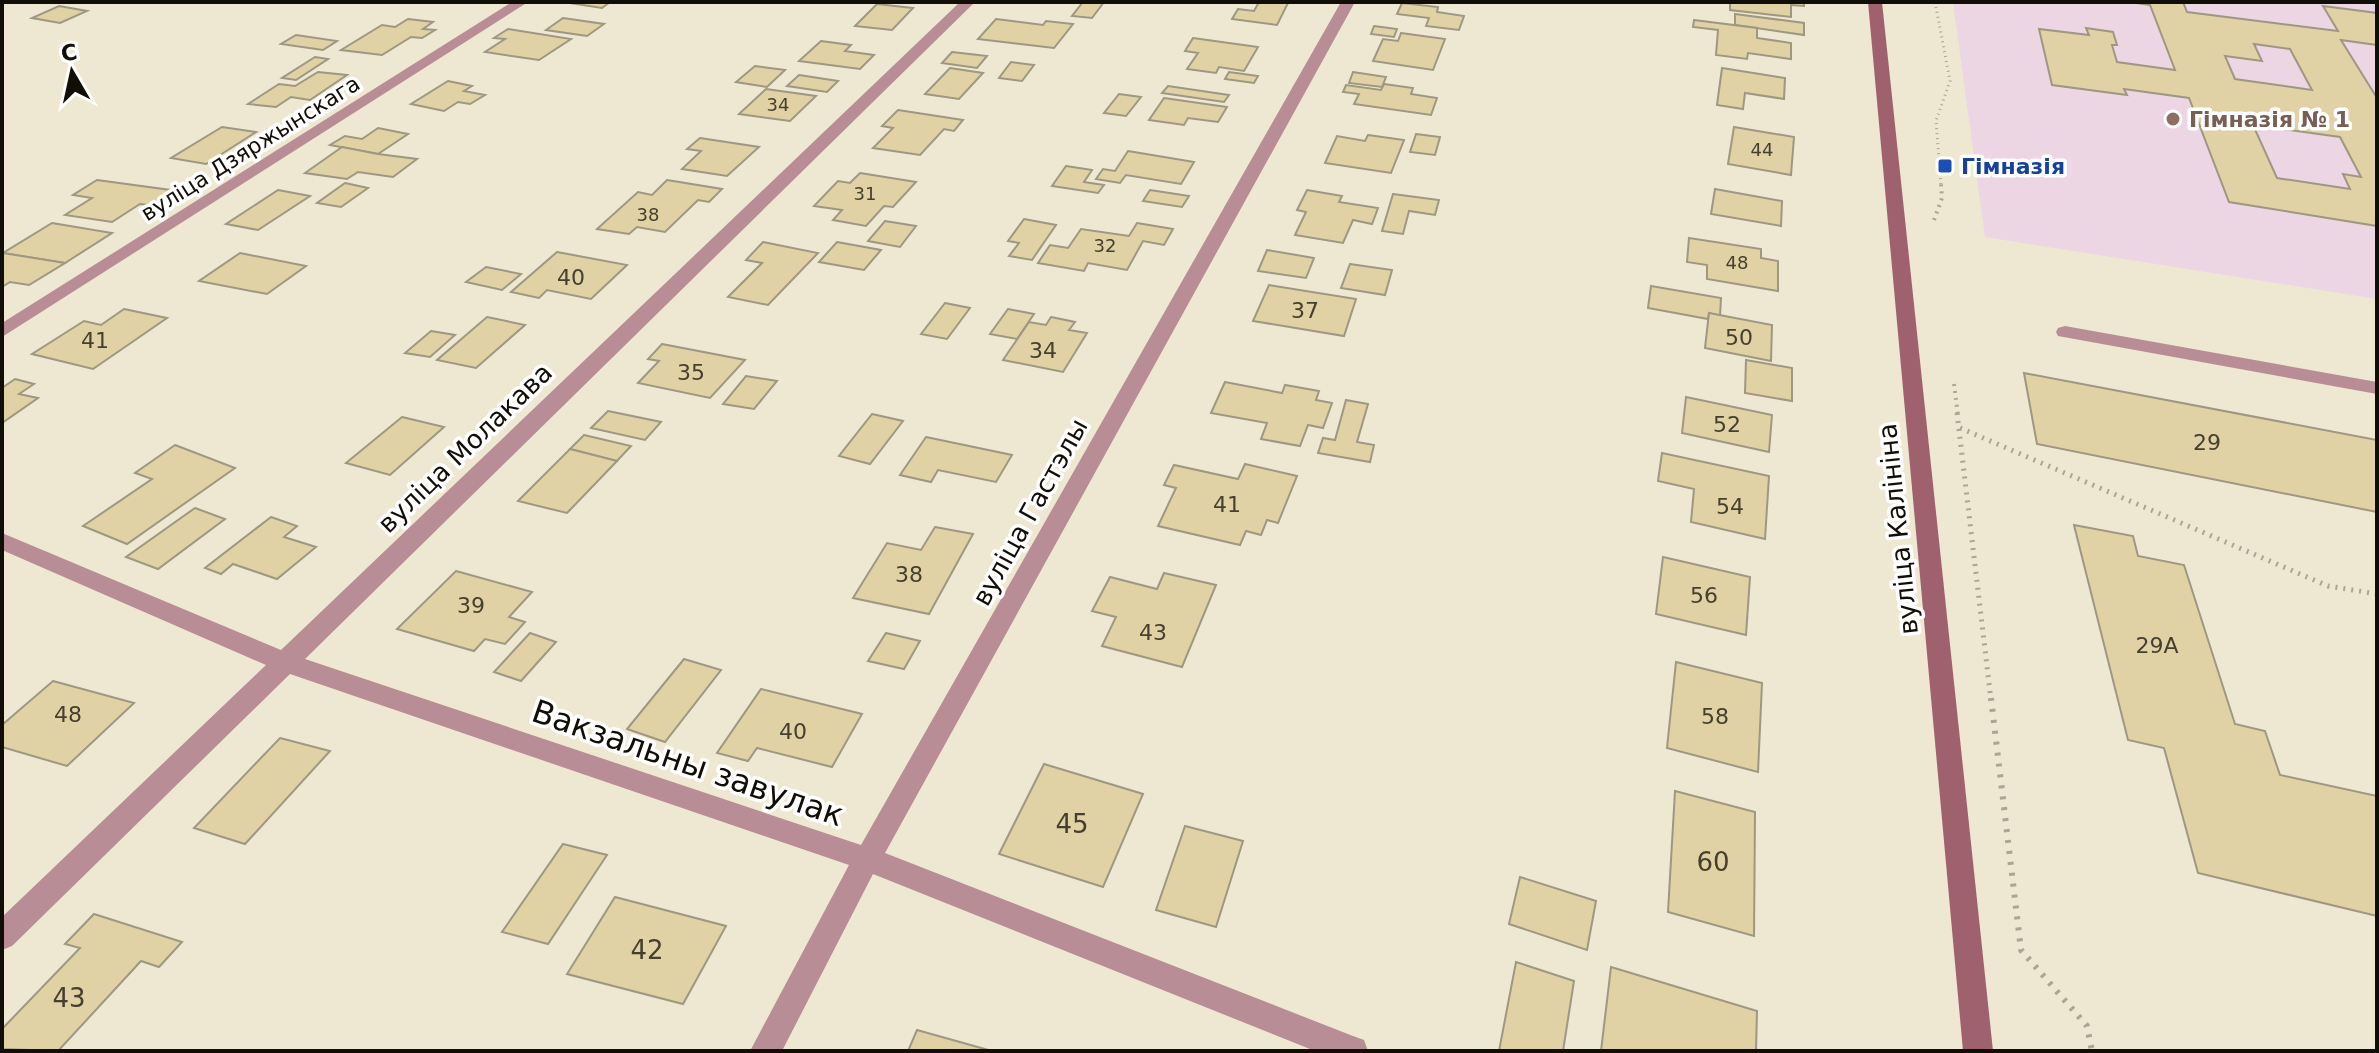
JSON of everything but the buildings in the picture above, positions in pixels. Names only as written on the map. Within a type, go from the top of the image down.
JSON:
[{"type":"main road","name":"вуліца Калініна","points":[[1875,2],[1978,1051]]},
{"type":"street","name":"вуліца Дзяржынскага","points":[[2,331],[521,2]]},
{"type":"street","name":"вуліца Молакава","points":[[2,936],[968,2]]},
{"type":"street","name":"вуліца Гастэлы","points":[[765,1051],[867,859],[1348,2]]},
{"type":"street","points":[[2065,332],[2377,388]]},
{"type":"street","name":"Вакзальны завулак","points":[[2,541],[284,662],[867,859],[1353,1051]]},
{"type":"path","points":[[1932,226],[1942,198],[1936,121],[1950,81],[1935,2]]},
{"type":"path","points":[[1953,381],[2021,950],[2087,1026],[2092,1051]]},
{"type":"path","points":[[1960,427],[2328,586],[2377,594]]},
{"type":"shaded area","name":"Гімназія № 1","points":[[1953,2],[2377,2],[2377,299],[1985,237]]},
{"type":"place","name":"Гімназія № 1","points":[[2173,119]]},
{"type":"place","name":"Гімназія","points":[[1945,166]]}]
